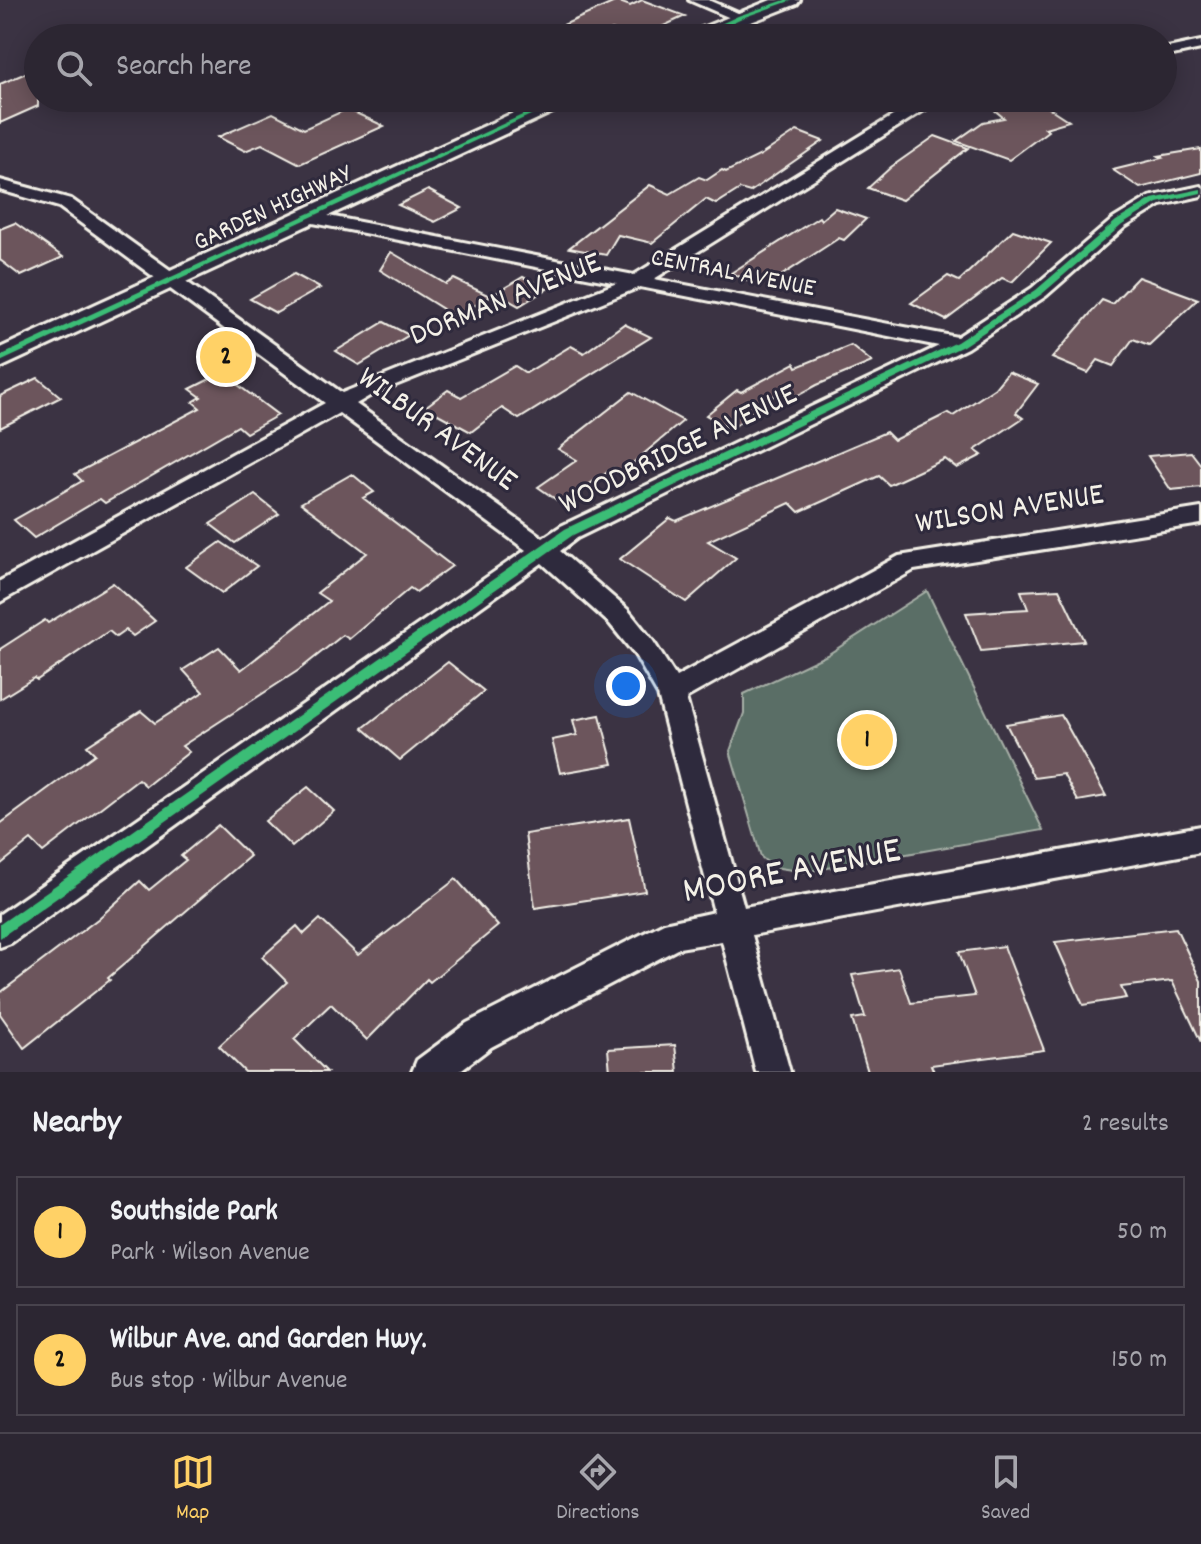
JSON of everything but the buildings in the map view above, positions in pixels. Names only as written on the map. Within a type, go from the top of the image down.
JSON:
[{"type":"main road","points":[[725,24],[790,0]]},
{"type":"main road","name":"GARDEN HIGHWAY","points":[[0,359],[534,112]]},
{"type":"street","points":[[696,0],[740,17]]},
{"type":"street","points":[[1177,50],[1201,45]]},
{"type":"street","name":"DORMAN AVENUE","points":[[0,593],[366,389],[636,282],[911,112]]},
{"type":"street","name":"WILBUR AVENUE","points":[[0,185],[65,203],[543,550],[619,617],[644,648],[671,693],[773,1072]]},
{"type":"street","name":"WOODBRIDGE AVENUE","points":[[0,932],[569,532],[960,344],[1039,292],[1119,223],[1155,201],[1201,191]]},
{"type":"street","name":"CENTRAL AVENUE","points":[[308,217],[960,344]]},
{"type":"street","name":"WILSON AVENUE","points":[[671,693],[908,562],[1201,516]]},
{"type":"street","name":"MOORE AVENUE","points":[[429,1072],[479,1035],[675,934],[1201,839]]},
{"type":"green space","points":[[927,591],[1043,830],[805,872],[773,867],[761,857],[730,751],[744,713],[744,694],[827,655]]},
{"type":"cycle path","points":[[725,24],[790,0]]},
{"type":"cycle path","points":[[0,359],[534,112]]},
{"type":"cycle path","points":[[0,932],[569,532],[960,344],[1039,292],[1119,223],[1155,201],[1201,191]]},
{"type":"place","name":"Wilbur Ave. and Garden Hwy.","points":[[226,357]]},
{"type":"place","name":"Southside Park","points":[[867,740]]}]
